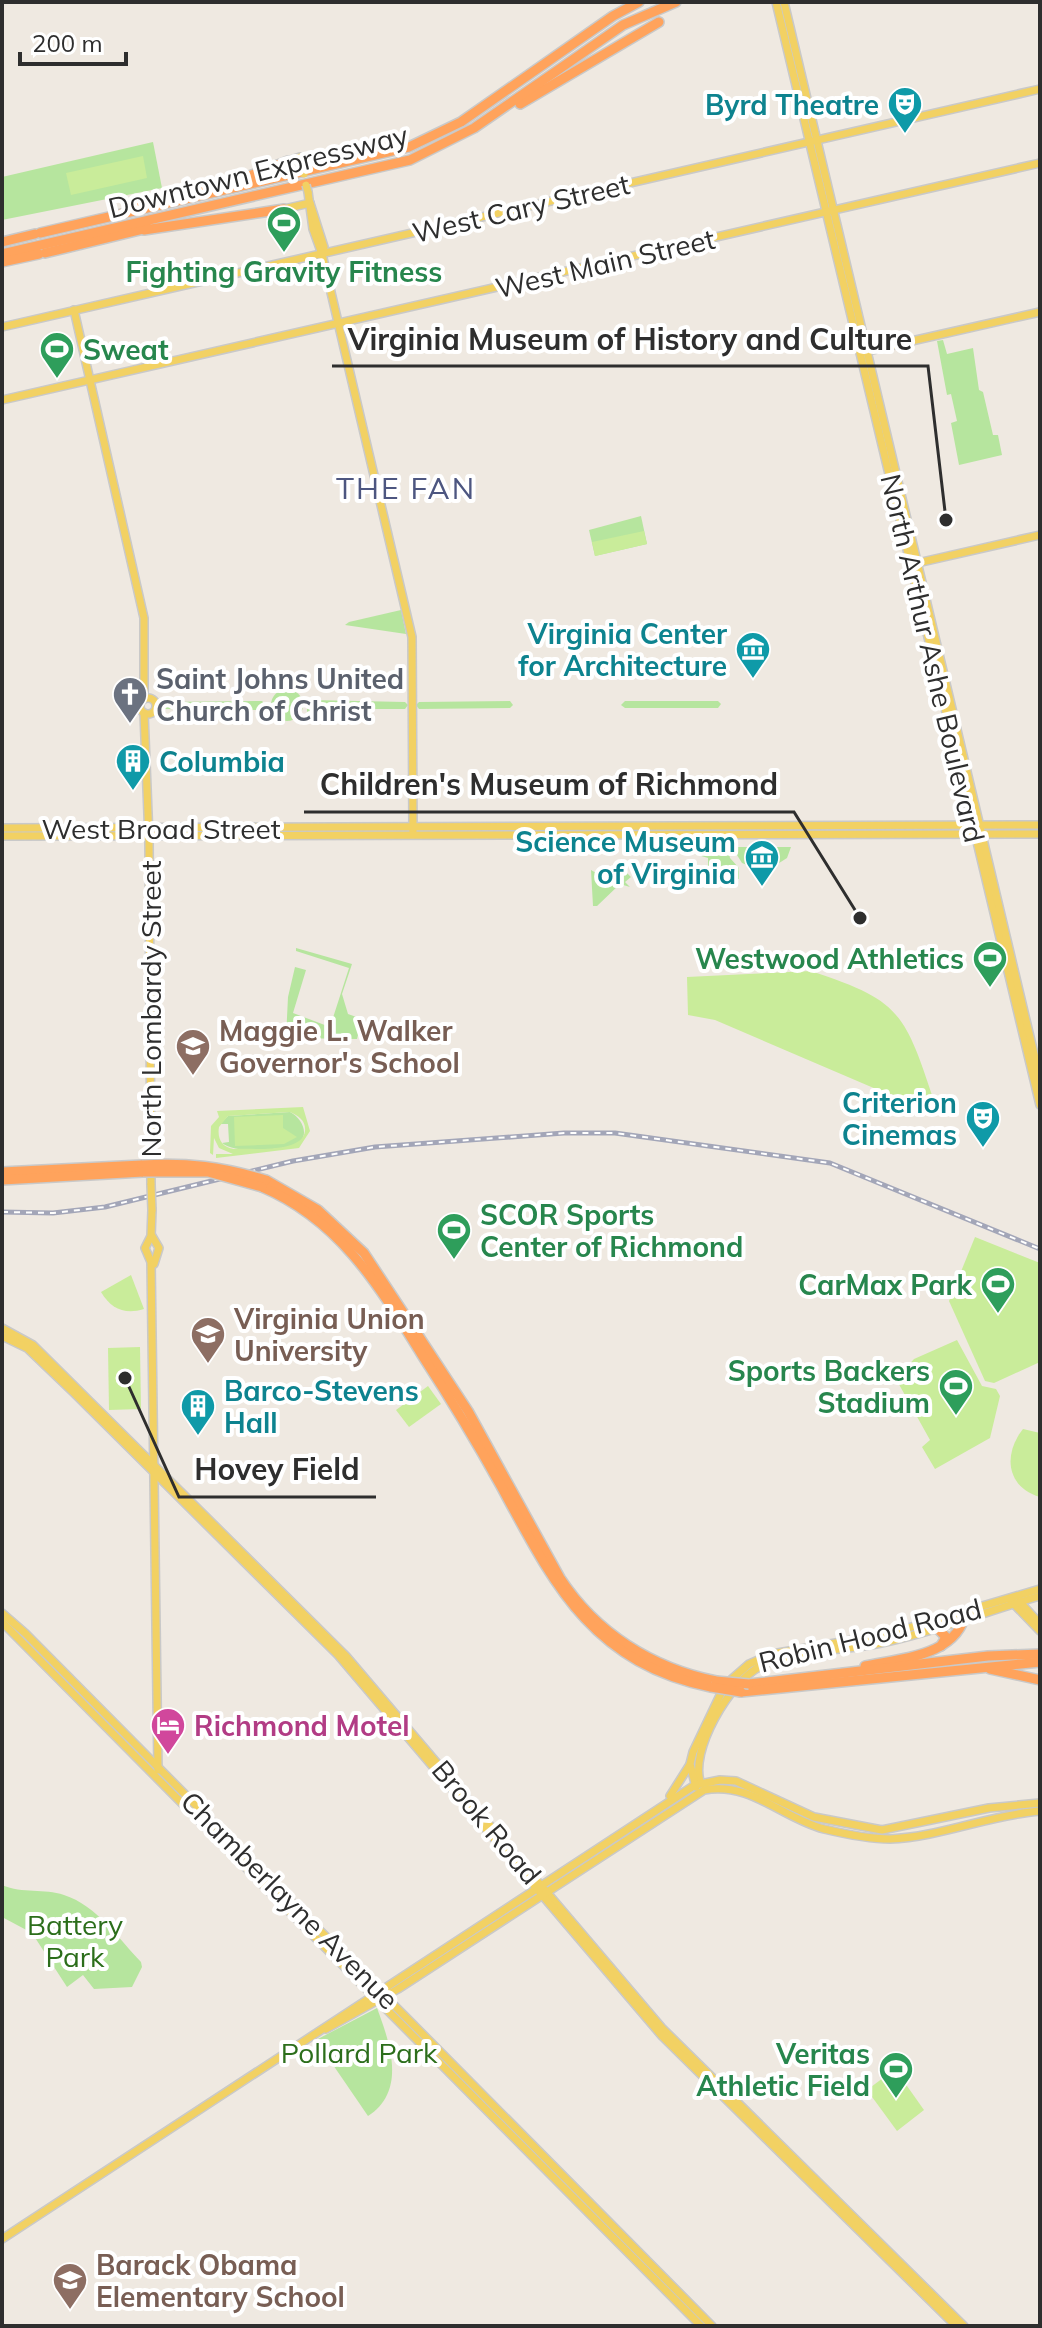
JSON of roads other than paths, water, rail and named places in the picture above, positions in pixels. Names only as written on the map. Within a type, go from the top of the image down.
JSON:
[{"type":"highway","name":"Downtown Expressway","points":[[2,242],[409,147],[461,122],[613,16],[639,2]]},
{"type":"highway","name":"Downtown Expressway","points":[[2,254],[394,165],[474,128],[616,30],[676,2]]},
{"type":"highway","points":[[474,128],[659,22]]},
{"type":"highway","points":[[102,219],[288,161]]},
{"type":"highway","points":[[2,262],[133,232],[274,193]]},
{"type":"highway","points":[[133,232],[284,209]]},
{"type":"highway","points":[[2,1180],[193,1163],[231,1169],[318,1210],[357,1245],[474,1429],[569,1591],[624,1649],[642,1660],[741,1692],[1040,1662]]},
{"type":"highway","points":[[2,1172],[142,1169]]},
{"type":"highway","points":[[826,1676],[940,1647],[957,1636],[966,1615]]},
{"type":"highway","points":[[936,1627],[946,1637],[940,1647]]},
{"type":"highway","points":[[714,1684],[749,1684],[988,1656],[1040,1654]]},
{"type":"highway","points":[[970,1667],[1040,1680]]},
{"type":"main road","points":[[776,2],[813,141]]},
{"type":"main road","points":[[784,2],[813,141]]},
{"type":"main road","name":"West Cary Street","points":[[2,327],[1040,89]]},
{"type":"main road","name":"North Arthur Ashe Boulevard","points":[[813,141],[1040,1105]]},
{"type":"main road","points":[[288,161],[300,157],[310,203],[321,232],[322,254],[412,637],[411,836]]},
{"type":"main road","name":"West Main Street","points":[[2,400],[1040,163]]},
{"type":"main road","points":[[284,209],[310,203]]},
{"type":"main road","points":[[74,310],[144,618],[148,699],[156,706],[148,713],[141,705],[148,699]]},
{"type":"main road","points":[[864,352],[1040,312]]},
{"type":"main road","points":[[914,564],[1040,535]]},
{"type":"main road","name":"North Lombardy Street","points":[[148,713],[152,1244],[145,1251],[152,1256],[155,1469]]},
{"type":"main road","name":"West Broad Street","points":[[2,828],[411,836],[977,830],[1040,825]]},
{"type":"main road","name":"West Broad Street","points":[[2,836],[412,827],[977,830],[1040,834]]},
{"type":"main road","name":"North Arthur Ashe Boulevard","points":[[977,830],[1040,1079]]},
{"type":"main road","name":"Brook Road","points":[[2,1328],[28,1340],[342,1660],[666,2041],[956,2326]]},
{"type":"main road","name":"Brook Road","points":[[2,1336],[28,1350],[155,1469]]},
{"type":"main road","points":[[155,1469],[158,1772]]},
{"type":"main road","name":"Robin Hood Road","points":[[1015,1601],[1040,1589]]},
{"type":"main road","name":"Robin Hood Road","points":[[667,1802],[690,1764],[725,1685],[755,1661],[772,1654],[888,1634],[1040,1596]]},
{"type":"main road","points":[[1015,1601],[1040,1624]]},
{"type":"main road","points":[[1015,1601],[1040,1631]]},
{"type":"main road","name":"Chamberlayne Avenue","points":[[2,1613],[144,1752],[158,1772]]},
{"type":"main road","name":"Robin Hood Road","points":[[699,1787],[697,1768],[703,1748],[727,1697],[749,1673],[772,1662],[889,1641],[966,1615]]},
{"type":"main road","name":"Chamberlayne Avenue","points":[[2,1622],[158,1772],[701,2326]]},
{"type":"main road","points":[[144,1752],[152,1752],[157,1745]]},
{"type":"main road","points":[[690,1764],[699,1787]]},
{"type":"main road","points":[[310,2037],[382,1999],[667,1802],[699,1787],[736,1781],[814,1817],[882,1830],[989,1808],[1040,1803]]},
{"type":"main road","points":[[2,2239],[376,1992],[699,1787],[738,1790],[819,1828],[874,1838],[900,1838],[995,1816],[1040,1811]]},
{"type":"main road","name":"Brook Road","points":[[540,1890],[671,2037],[964,2326]]},
{"type":"main road","name":"Chamberlayne Avenue","points":[[382,1999],[712,2326]]},
{"type":"railway","points":[[2,1212],[53,1213],[105,1207],[293,1161],[375,1147],[564,1133],[615,1133],[830,1163],[1040,1249]]},
{"type":"place","name":"Byrd Theatre","points":[[905,135]]},
{"type":"place","name":"Fighting Gravity Fitness","points":[[284,254]]},
{"type":"place","name":"Sweat","points":[[57,380]]},
{"type":"place","name":"Virginia Museum of History and Culture","points":[[946,520]]},
{"type":"place","name":"Virginia Center for Architecture","points":[[753,680]]},
{"type":"place","name":"Saint Johns United Church of Christ","points":[[130,725]]},
{"type":"place","name":"Columbia","points":[[133,792]]},
{"type":"place","name":"Science Museum of Virginia","points":[[762,888]]},
{"type":"place","name":"Children's Museum of Richmond","points":[[860,918]]},
{"type":"place","name":"Westwood Athletics","points":[[990,989]]},
{"type":"place","name":"Maggie L. Walker Governor's School","points":[[193,1077]]},
{"type":"place","name":"Criterion Cinemas","points":[[983,1149]]},
{"type":"place","name":"SCOR Sports Center of Richmond","points":[[454,1261]]},
{"type":"place","name":"CarMax Park","points":[[998,1315]]},
{"type":"place","name":"Virginia Union University","points":[[208,1365]]},
{"type":"place","name":"Hovey Field","points":[[125,1378]]},
{"type":"place","name":"Sports Backers Stadium","points":[[956,1417]]},
{"type":"place","name":"Barco-Stevens Hall","points":[[198,1437]]},
{"type":"place","name":"Richmond Motel","points":[[168,1756]]},
{"type":"place","name":"Veritas Athletic Field","points":[[896,2100]]},
{"type":"place","name":"Barack Obama Elementary School","points":[[70,2311]]},
{"type":"district","name":"THE FAN","points":[[406,488]]},
{"type":"park label","name":"Battery Park","points":[[75,1940]]},
{"type":"park label","name":"Pollard Park","points":[[359,2052]]}]
